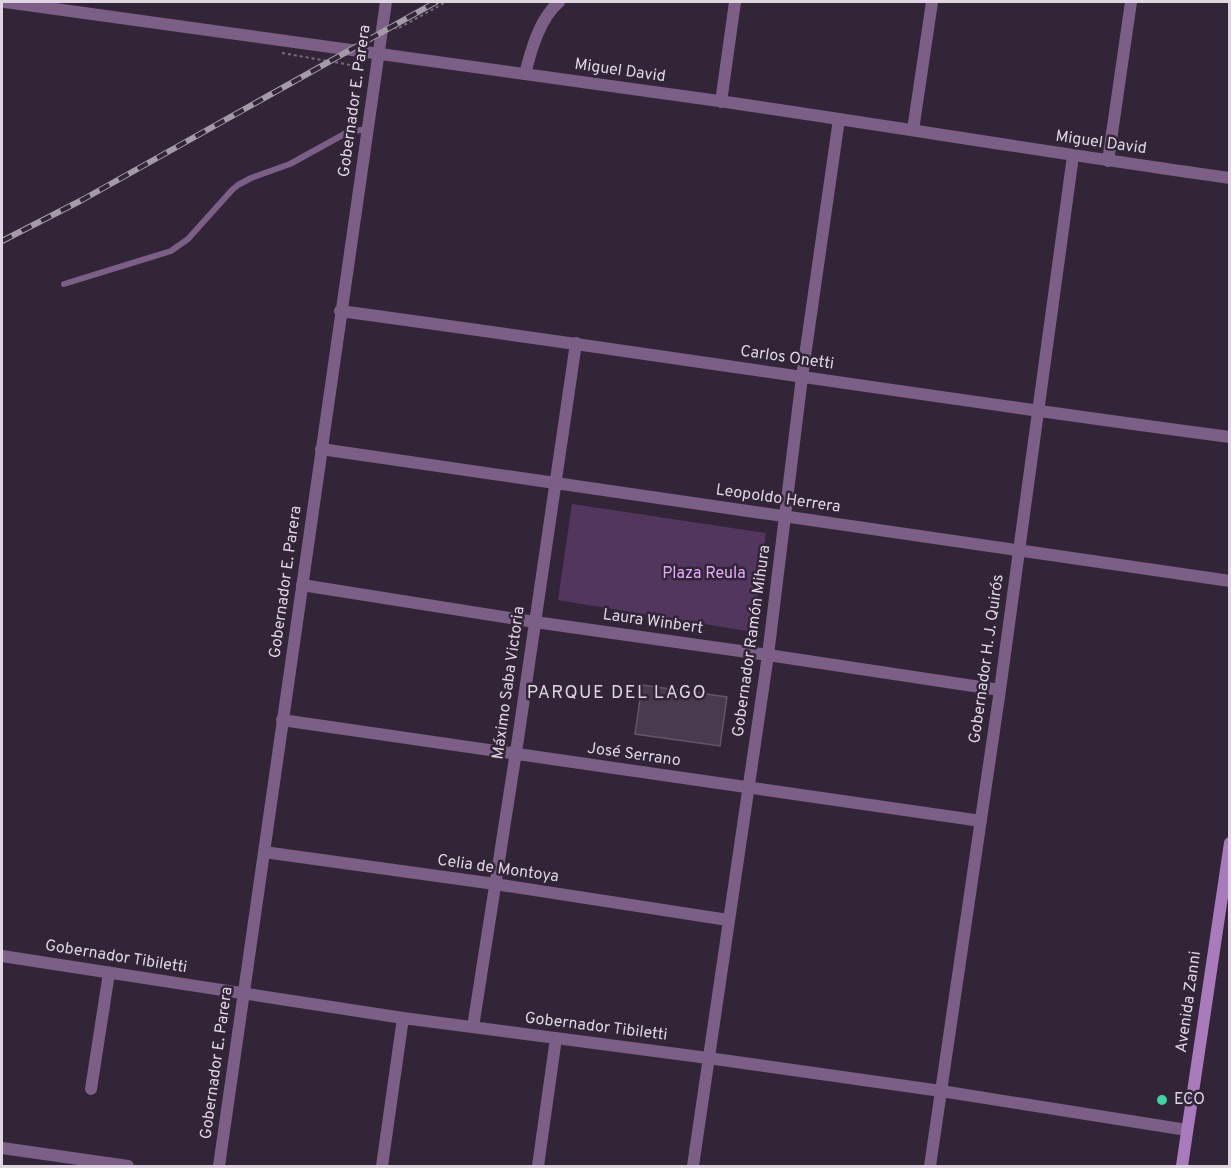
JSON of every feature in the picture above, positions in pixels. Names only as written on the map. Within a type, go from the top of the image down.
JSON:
[{"type":"main road","name":"Avenida Zanni","points":[[1182,1167],[1230,843]]},
{"type":"street","name":"Miguel David","points":[[5,2],[839,119],[1230,178]]},
{"type":"street","name":"Gobernador E. Parera","points":[[219,1167],[340,310],[386,2]]},
{"type":"street","points":[[525,74],[532,48],[548,14],[559,2]]},
{"type":"street","points":[[720,102],[735,2]]},
{"type":"street","points":[[913,130],[932,2]]},
{"type":"street","points":[[1108,161],[1131,2]]},
{"type":"street","name":"Gobernador Ramón Mihura","points":[[693,1167],[768,655],[802,377],[839,119]]},
{"type":"street","name":"Gobernador H. J. Quirós","points":[[930,1167],[1000,690],[1073,156]]},
{"type":"street","name":"Carlos Onetti","points":[[340,310],[1038,412],[1230,437]]},
{"type":"street","name":"Máximo Saba Victoria","points":[[473,1027],[576,343]]},
{"type":"street","name":"Leopoldo Herrera","points":[[321,449],[1230,581]]},
{"type":"street","name":"Laura Winbert","points":[[302,585],[535,622],[1000,690]]},
{"type":"street","name":"José Serrano","points":[[282,720],[981,821]]},
{"type":"street","name":"Celia de Montoya","points":[[264,852],[495,884],[728,920]]},
{"type":"street","name":"Gobernador Tibiletti","points":[[2,956],[403,1018],[941,1091],[1187,1130]]},
{"type":"street","points":[[91,1089],[109,973]]},
{"type":"street","points":[[382,1167],[403,1018]]},
{"type":"street","points":[[538,1167],[556,1038]]},
{"type":"street","points":[[2,1148],[128,1167]]},
{"type":"lane","points":[[64,284],[171,251],[188,239],[238,185],[290,164],[348,132],[367,129]]},
{"type":"path","points":[[382,24],[397,29],[446,2]]},
{"type":"path","points":[[276,52],[363,67],[368,71],[376,72]]},
{"type":"green space","name":"Plaza Reula","points":[[572,504],[766,533],[753,632],[558,600]]},
{"type":"building","points":[[642,685],[727,697],[720,746],[635,734]]},
{"type":"railway","points":[[2,241],[82,200],[436,2]]},
{"type":"place","name":"ECO","points":[[1162,1100]]},
{"type":"district","name":"PARQUE DEL LAGO","points":[[617,693]]}]
